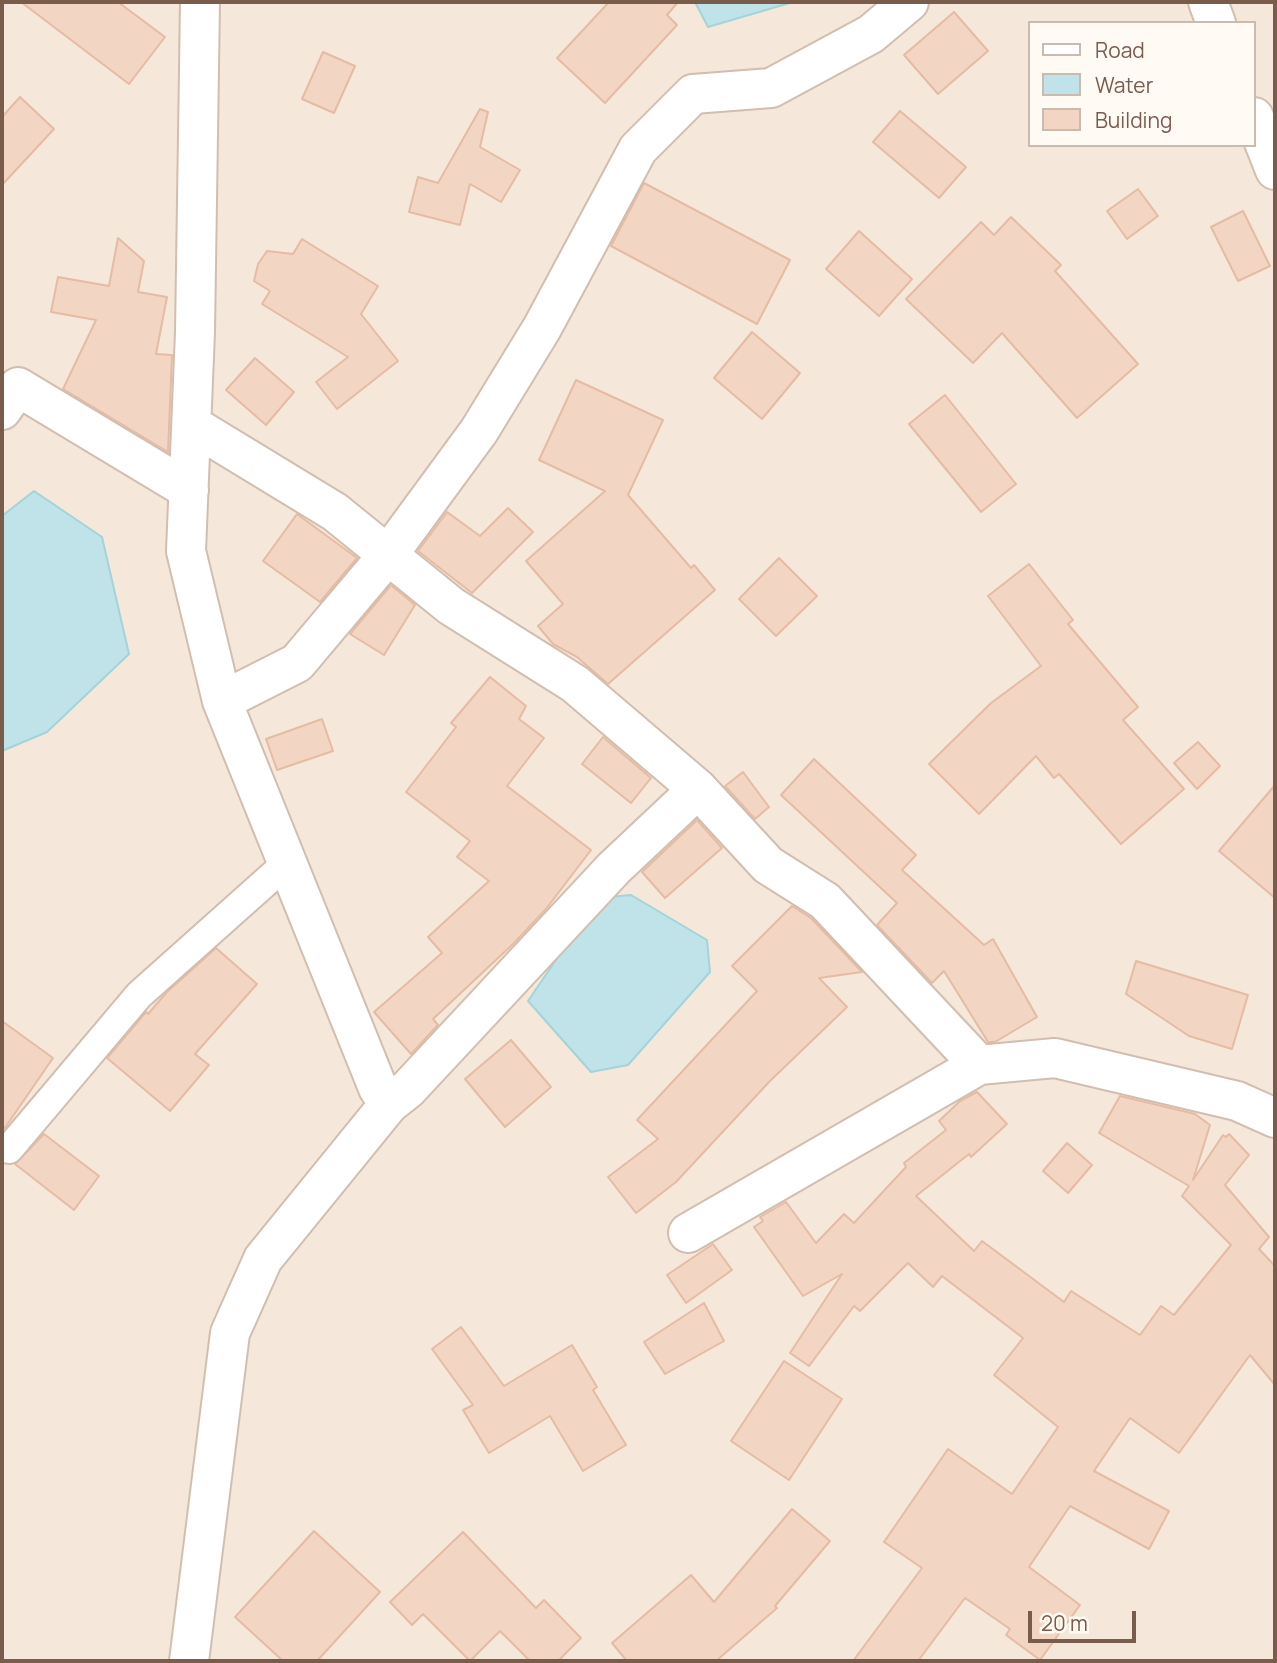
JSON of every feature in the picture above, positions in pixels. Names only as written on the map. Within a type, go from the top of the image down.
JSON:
[{"type":"street","points":[[201,2],[192,425],[186,551],[222,701],[378,1088],[389,1104]]},
{"type":"street","points":[[222,701],[297,663],[388,555],[479,431],[542,328],[638,149],[693,94],[771,88],[871,34],[909,2]]},
{"type":"street","points":[[1208,2],[1215,21]]},
{"type":"street","points":[[1256,122],[1275,170]]},
{"type":"street","points":[[2,410],[18,387],[189,490]]},
{"type":"street","points":[[192,425],[335,512],[451,606],[575,684],[698,789],[768,865],[825,901],[979,1065]]},
{"type":"street","points":[[189,1661],[230,1333],[263,1259],[389,1104],[408,1089],[614,868],[698,789]]},
{"type":"street","points":[[9,1149],[139,995],[287,863]]},
{"type":"street","points":[[688,1233],[979,1065],[1055,1058],[1237,1101],[1275,1118]]},
{"type":"shaded area","points":[[2,2],[1275,2],[1275,1661],[2,1661]]},
{"type":"water","points":[[695,2],[793,2],[708,27]]},
{"type":"water","points":[[34,491],[102,537],[129,654],[47,732],[2,751],[2,516]]},
{"type":"water","points":[[631,895],[707,940],[710,972],[628,1065],[591,1072],[528,1001],[598,898]]},
{"type":"building","points":[[21,2],[118,2],[165,37],[129,84]]},
{"type":"building","points":[[609,2],[678,2],[667,15],[677,25],[605,103],[557,58]]},
{"type":"building","points":[[954,12],[988,51],[938,94],[904,55]]},
{"type":"building","points":[[323,52],[355,66],[334,113],[302,99]]},
{"type":"building","points":[[20,97],[54,129],[2,185],[2,117]]},
{"type":"building","points":[[480,109],[488,112],[480,147],[520,170],[501,202],[470,184],[460,225],[409,212],[418,177],[438,183]]},
{"type":"building","points":[[900,111],[966,167],[939,198],[873,142]]},
{"type":"building","points":[[644,183],[790,260],[757,324],[611,246]]},
{"type":"building","points":[[1138,189],[1158,216],[1127,239],[1107,211]]},
{"type":"building","points":[[1243,211],[1270,266],[1238,281],[1211,227]]},
{"type":"building","points":[[1011,217],[1061,265],[1055,271],[1138,364],[1077,418],[1002,333],[973,363],[906,299],[981,222],[994,235]]},
{"type":"building","points":[[859,231],[912,279],[879,316],[826,269]]},
{"type":"building","points":[[118,238],[144,261],[138,292],[167,297],[156,354],[172,355],[168,452],[63,389],[96,320],[51,312],[58,277],[109,286]]},
{"type":"building","points":[[302,239],[378,286],[361,314],[398,361],[337,409],[316,382],[348,357],[262,304],[270,291],[254,281],[258,264],[267,251],[293,254]]},
{"type":"building","points":[[752,332],[800,373],[762,419],[714,378]]},
{"type":"building","points":[[255,358],[294,392],[266,425],[226,390]]},
{"type":"building","points":[[576,380],[663,420],[628,495],[691,568],[694,565],[715,590],[608,684],[577,657],[553,644],[538,626],[563,604],[526,561],[605,491],[539,460]]},
{"type":"building","points":[[945,395],[1016,484],[981,512],[909,424]]},
{"type":"building","points":[[508,508],[533,532],[472,593],[418,551],[447,512],[480,536]]},
{"type":"building","points":[[297,514],[357,558],[320,602],[263,561]]},
{"type":"building","points":[[779,558],[817,596],[776,636],[739,599]]},
{"type":"building","points":[[1029,564],[1073,620],[1068,624],[1138,707],[1123,720],[1184,789],[1121,844],[1059,774],[1054,778],[1036,756],[979,814],[929,764],[991,703],[1041,666],[988,596]]},
{"type":"building","points":[[391,585],[415,605],[384,655],[350,634]]},
{"type":"building","points":[[490,677],[526,706],[519,719],[544,738],[507,786],[591,850],[546,909],[433,1019],[438,1025],[411,1054],[374,1012],[442,953],[428,937],[489,881],[457,857],[470,841],[406,792],[456,727],[451,723]]},
{"type":"building","points":[[322,719],[333,751],[277,770],[266,739]]},
{"type":"building","points":[[603,737],[651,778],[631,803],[582,764]]},
{"type":"building","points":[[1198,742],[1220,766],[1197,789],[1174,763]]},
{"type":"building","points":[[814,759],[916,855],[902,870],[984,945],[993,939],[1037,1017],[995,1042],[988,1042],[944,971],[932,983],[877,925],[897,903],[781,795]]},
{"type":"building","points":[[743,772],[769,807],[755,819],[725,786]]},
{"type":"building","points":[[1275,785],[1275,898],[1219,851]]},
{"type":"building","points":[[697,820],[722,848],[665,898],[642,872]]},
{"type":"building","points":[[792,906],[811,918],[862,972],[819,978],[847,1007],[770,1081],[676,1182],[636,1213],[608,1177],[658,1139],[637,1120],[757,991],[732,966]]},
{"type":"building","points":[[216,948],[257,984],[195,1054],[209,1065],[170,1111],[107,1058],[146,1012],[148,1014],[167,992]]},
{"type":"building","points":[[1136,961],[1248,995],[1232,1049],[1189,1036],[1126,994]]},
{"type":"building","points":[[2,1021],[53,1058],[2,1132]]},
{"type":"building","points":[[511,1040],[551,1087],[505,1127],[465,1079]]},
{"type":"building","points":[[977,1092],[1007,1124],[971,1157],[969,1154],[916,1196],[974,1251],[982,1241],[1064,1302],[1071,1291],[1140,1335],[1161,1306],[1174,1315],[1231,1245],[1182,1196],[1189,1186],[1099,1133],[1120,1096],[1195,1114],[1210,1125],[1193,1180],[1223,1135],[1226,1137],[1229,1134],[1249,1155],[1225,1185],[1269,1237],[1259,1249],[1275,1266],[1275,1385],[1250,1355],[1179,1453],[1130,1418],[1094,1471],[1169,1511],[1149,1549],[1070,1506],[1029,1567],[1080,1605],[1040,1660],[1006,1635],[1010,1629],[965,1598],[918,1661],[853,1661],[922,1568],[884,1542],[948,1449],[1012,1494],[1058,1427],[994,1375],[1023,1338],[942,1276],[933,1287],[908,1263],[860,1311],[854,1306],[809,1366],[790,1353],[842,1274],[803,1296],[754,1227],[763,1221],[760,1217],[786,1202],[816,1243],[844,1214],[854,1223],[906,1167],[904,1163],[946,1130],[939,1121],[960,1101]]},
{"type":"building","points":[[44,1134],[99,1176],[74,1210],[15,1164]]},
{"type":"building","points":[[1067,1143],[1092,1165],[1068,1193],[1043,1171]]},
{"type":"building","points":[[713,1244],[732,1270],[686,1303],[667,1275]]},
{"type":"building","points":[[704,1303],[724,1341],[665,1374],[644,1342]]},
{"type":"building","points":[[461,1327],[504,1386],[572,1345],[597,1387],[593,1390],[626,1445],[583,1471],[550,1416],[489,1453],[463,1410],[473,1405],[432,1349]]},
{"type":"building","points":[[784,1361],[842,1399],[789,1480],[731,1441]]},
{"type":"building","points":[[792,1509],[830,1541],[775,1606],[777,1608],[716,1661],[627,1661],[612,1643],[691,1575],[714,1602]]},
{"type":"building","points":[[314,1531],[380,1592],[317,1661],[283,1661],[235,1617]]},
{"type":"building","points":[[463,1532],[536,1608],[544,1600],[581,1638],[558,1661],[530,1661],[500,1631],[470,1661],[423,1614],[412,1625],[390,1602]]}]
